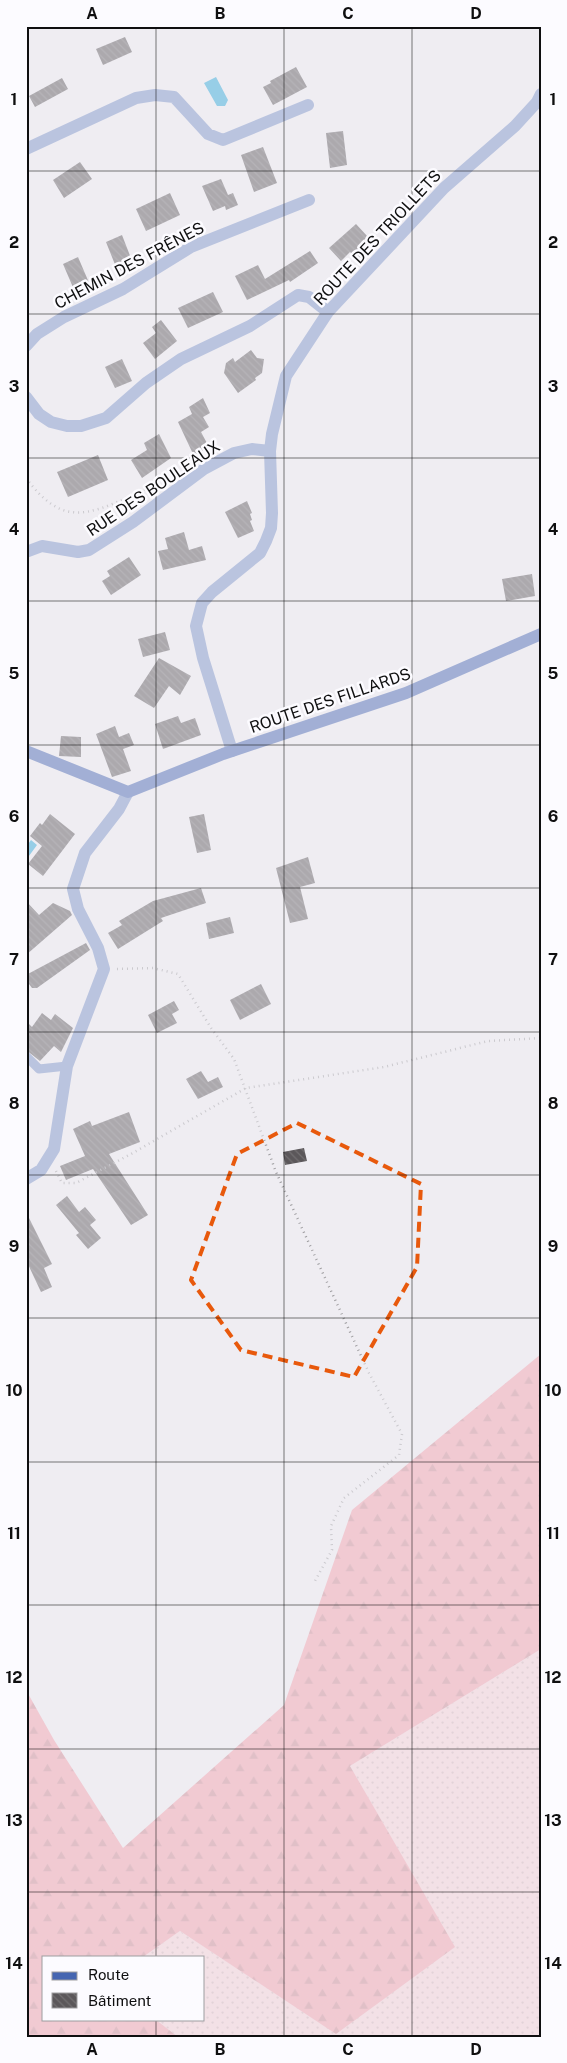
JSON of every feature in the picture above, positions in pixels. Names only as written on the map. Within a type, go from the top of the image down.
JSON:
[{"type":"street","name":"ROUTE DES TRIOLLETS","points":[[232,751],[203,658],[196,626],[202,603],[212,592],[260,554],[271,528],[270,451],[272,434],[286,376],[328,312],[444,188],[515,126],[537,102],[541,94]]},
{"type":"street","points":[[26,149],[136,98],[155,95],[174,97],[208,134],[223,140],[308,105]]},
{"type":"street","name":"CHEMIN DES FRÊNES","points":[[26,346],[37,334],[64,317],[123,289],[191,247],[309,200]]},
{"type":"street","points":[[26,397],[39,414],[51,422],[81,426],[106,418],[146,383],[181,359],[250,326],[298,295],[309,297],[328,312]]},
{"type":"street","name":"RUE DES BOULEAUX","points":[[26,552],[42,546],[78,552],[89,550],[133,522],[204,469],[234,453],[252,449],[270,451]]},
{"type":"street","name":"ROUTE DES FILLARDS","points":[[128,792],[232,751],[406,693],[541,634]]},
{"type":"street","points":[[26,751],[128,792],[120,809],[85,853],[73,889],[78,909],[98,948],[104,969],[67,1066],[54,1149],[41,1170],[26,1179]]},
{"type":"lane","points":[[26,1056],[38,1069],[67,1066]]},
{"type":"path","points":[[26,478],[53,507],[62,511],[76,513],[102,509],[166,482]]},
{"type":"path","points":[[104,969],[153,968],[178,974],[234,1059],[276,1172],[369,1373],[402,1434],[399,1455],[344,1498],[330,1526],[332,1550],[315,1581]]},
{"type":"path","points":[[48,1158],[62,1182],[76,1183],[131,1154],[246,1088],[384,1067],[488,1041],[541,1038]]},
{"type":"highlighted area","points":[[297,1123],[421,1184],[417,1267],[354,1377],[241,1350],[191,1280],[237,1154]]},
{"type":"shaded area","points":[[541,1649],[541,2037],[178,2037],[156,2020],[205,2020],[205,1956],[144,1956],[180,1931],[336,2033],[454,1947],[350,1766]]},
{"type":"green space","points":[[541,1354],[541,1649],[350,1766],[455,1947],[336,2034],[180,1931],[144,1956],[42,1956],[42,2020],[156,2020],[178,2037],[26,2037],[26,1690],[54,1740],[123,1848],[284,1705],[352,1510]]},
{"type":"water","points":[[216,77],[228,100],[225,106],[217,106],[204,83]]},
{"type":"water","points":[[31,840],[37,845],[26,860],[26,847]]},
{"type":"building","points":[[125,37],[132,52],[103,65],[96,49]]},
{"type":"building","points":[[296,67],[307,87],[273,105],[263,87],[271,83],[270,81]]},
{"type":"building","points":[[62,78],[68,89],[35,107],[29,96]]},
{"type":"building","points":[[343,131],[347,165],[330,168],[326,133]]},
{"type":"building","points":[[263,147],[277,183],[254,192],[241,155]]},
{"type":"building","points":[[80,162],[92,179],[64,198],[53,180]]},
{"type":"building","points":[[221,179],[228,195],[233,193],[238,205],[226,210],[225,206],[213,211],[202,186]]},
{"type":"building","points":[[170,193],[180,215],[146,231],[136,209]]},
{"type":"building","points":[[356,224],[368,237],[360,244],[369,254],[360,262],[350,252],[341,261],[329,248]]},
{"type":"building","points":[[122,235],[134,266],[118,272],[106,242]]},
{"type":"building","points":[[310,251],[318,263],[290,282],[289,280],[247,300],[235,276],[258,265],[265,279]]},
{"type":"building","points":[[78,257],[90,285],[75,292],[63,264]]},
{"type":"building","points":[[213,292],[223,312],[188,328],[178,308]]},
{"type":"building","points":[[161,320],[177,341],[155,359],[143,343],[156,333],[152,327]]},
{"type":"building","points":[[251,350],[257,358],[264,359],[262,373],[255,378],[256,380],[238,393],[224,373],[226,363],[233,358],[235,362]]},
{"type":"building","points":[[122,359],[132,381],[115,388],[105,367]]},
{"type":"building","points":[[203,398],[210,413],[203,417],[209,427],[201,432],[209,447],[194,456],[178,422],[192,414],[189,407]]},
{"type":"building","points":[[159,434],[171,458],[142,478],[131,460],[147,450],[144,443]]},
{"type":"building","points":[[98,455],[108,480],[68,497],[57,472]]},
{"type":"building","points":[[247,501],[252,513],[250,514],[252,520],[250,521],[254,531],[238,538],[225,512]]},
{"type":"building","points":[[184,532],[189,550],[202,546],[206,560],[163,570],[158,551],[168,549],[165,538]]},
{"type":"building","points":[[129,557],[141,575],[111,595],[102,581],[110,576],[107,571]]},
{"type":"building","points":[[532,574],[535,596],[506,601],[502,579]]},
{"type":"building","points":[[165,632],[170,650],[143,657],[138,639]]},
{"type":"building","points":[[159,658],[191,676],[180,695],[169,686],[154,708],[134,696]]},
{"type":"building","points":[[178,716],[181,723],[195,718],[201,735],[163,749],[155,724]]},
{"type":"building","points":[[115,726],[119,737],[129,733],[134,745],[123,749],[131,771],[112,777],[96,734]]},
{"type":"building","points":[[61,736],[81,737],[81,757],[59,756]]},
{"type":"building","points":[[50,814],[75,834],[43,876],[28,864],[42,846],[30,836]]},
{"type":"building","points":[[204,814],[211,850],[197,853],[189,817]]},
{"type":"building","points":[[308,857],[315,883],[300,887],[308,919],[290,923],[276,868]]},
{"type":"building","points":[[201,888],[206,903],[161,918],[163,921],[118,949],[108,933],[122,925],[119,921],[153,901]]},
{"type":"building","points":[[26,901],[39,915],[53,903],[70,911],[72,915],[26,955]]},
{"type":"building","points":[[230,917],[234,933],[209,939],[206,923]]},
{"type":"building","points":[[86,943],[90,950],[37,988],[32,988],[26,980],[26,975]]},
{"type":"building","points":[[261,984],[271,1004],[240,1020],[230,1000]]},
{"type":"building","points":[[174,1001],[179,1010],[172,1014],[177,1023],[157,1033],[148,1015]]},
{"type":"building","points":[[42,1013],[51,1020],[55,1014],[73,1028],[61,1052],[54,1046],[40,1061],[26,1050],[26,1021],[32,1027]]},
{"type":"building","points":[[201,1071],[208,1082],[218,1077],[223,1087],[198,1099],[186,1079]]},
{"type":"building","points":[[129,1112],[140,1142],[109,1154],[148,1215],[131,1225],[93,1169],[66,1180],[60,1166],[85,1156],[73,1129],[90,1121],[92,1126]]},
{"type":"building","points":[[304,1148],[307,1161],[285,1165],[283,1152]]},
{"type":"building","points":[[67,1196],[79,1212],[85,1207],[96,1220],[90,1225],[101,1238],[88,1249],[76,1235],[79,1233],[56,1205]]},
{"type":"building","points":[[26,1212],[52,1264],[44,1268],[52,1287],[41,1292],[26,1260]]}]
